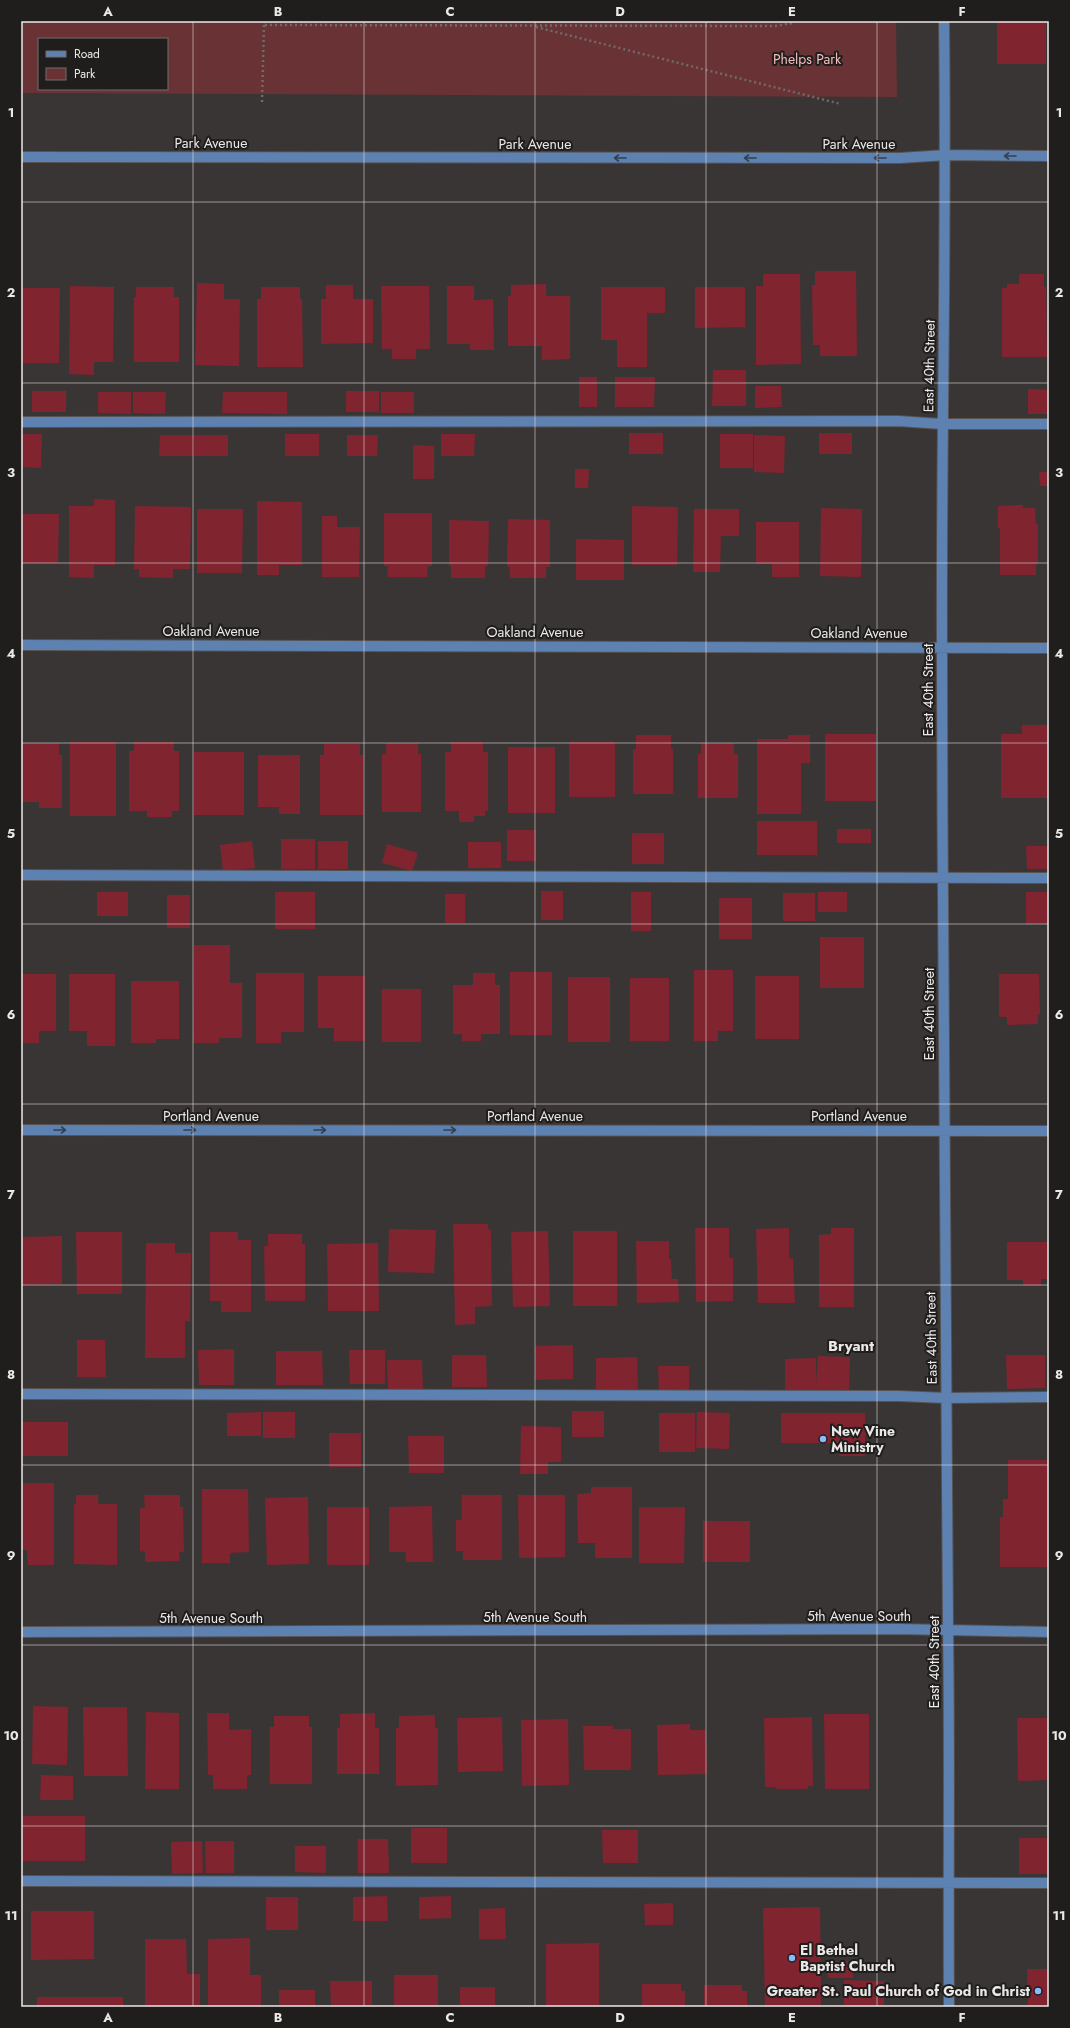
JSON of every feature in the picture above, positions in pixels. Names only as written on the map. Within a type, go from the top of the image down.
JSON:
[{"type":"street","name":"East 40th Street","points":[[944,21],[946,155],[942,424],[943,1130],[948,1630],[949,2007]]},
{"type":"street","name":"Park Avenue","points":[[21,157],[900,158],[946,155],[1049,156]]},
{"type":"street","points":[[21,422],[898,421],[942,424],[1049,424]]},
{"type":"street","name":"Oakland Avenue","points":[[21,645],[1049,648]]},
{"type":"street","points":[[21,875],[1049,878]]},
{"type":"street","name":"Portland Avenue","points":[[21,1130],[1049,1131]]},
{"type":"street","points":[[21,1394],[899,1396],[946,1398],[1049,1397]]},
{"type":"street","name":"5th Avenue South","points":[[21,1632],[948,1630],[1049,1632]]},
{"type":"street","points":[[21,1881],[1049,1883]]},
{"type":"path","points":[[262,102],[264,21]]},
{"type":"path","points":[[264,25],[775,26],[793,23],[795,21]]},
{"type":"path","points":[[532,26],[842,104]]},
{"type":"green space","name":"Phelps Park","points":[[21,21],[896,21],[897,97],[21,93]]},
{"type":"building","points":[[997,21],[1046,21],[1046,64],[997,64]]},
{"type":"building","points":[[815,271],[856,271],[857,356],[820,356],[820,345],[813,345],[812,285],[815,285]]},
{"type":"building","points":[[763,274],[800,274],[801,364],[756,365],[756,286],[763,286]]},
{"type":"building","points":[[1019,274],[1044,274],[1044,287],[1046,287],[1047,357],[1002,357],[1002,288],[1007,288],[1007,284],[1019,284]]},
{"type":"building","points":[[197,283],[224,284],[224,299],[240,299],[239,366],[195,365]]},
{"type":"building","points":[[546,284],[546,296],[570,296],[570,359],[542,360],[542,346],[508,346],[508,296],[511,296],[511,285]]},
{"type":"building","points":[[326,285],[353,285],[353,299],[373,299],[373,343],[321,344],[321,299],[326,299]]},
{"type":"building","points":[[70,286],[114,287],[113,362],[94,362],[94,375],[69,374]]},
{"type":"building","points":[[381,286],[429,286],[430,349],[416,349],[416,359],[392,359],[392,349],[382,349]]},
{"type":"building","points":[[447,286],[474,286],[474,300],[493,299],[494,350],[470,350],[470,344],[447,344]]},
{"type":"building","points":[[136,287],[174,287],[174,297],[179,297],[179,362],[134,362],[134,297],[136,297]]},
{"type":"building","points":[[261,287],[300,287],[300,299],[302,299],[303,367],[257,367],[257,299],[261,299]]},
{"type":"building","points":[[601,287],[665,287],[665,313],[647,313],[647,367],[617,367],[617,340],[601,340]]},
{"type":"building","points":[[695,287],[745,287],[745,327],[695,328]]},
{"type":"building","points":[[21,288],[60,288],[59,363],[21,363]]},
{"type":"building","points":[[713,370],[746,370],[746,406],[712,406]]},
{"type":"building","points":[[579,377],[597,377],[597,407],[579,407]]},
{"type":"building","points":[[615,377],[655,377],[654,407],[615,407]]},
{"type":"building","points":[[755,386],[781,386],[782,407],[755,408]]},
{"type":"building","points":[[1028,389],[1049,390],[1049,414],[1028,414]]},
{"type":"building","points":[[32,391],[66,391],[66,412],[32,412]]},
{"type":"building","points":[[346,391],[379,391],[379,412],[346,412]]},
{"type":"building","points":[[98,392],[131,392],[131,414],[98,413]]},
{"type":"building","points":[[133,392],[166,392],[165,414],[133,413]]},
{"type":"building","points":[[223,392],[287,392],[287,414],[222,413]]},
{"type":"building","points":[[381,392],[414,392],[414,413],[381,413]]},
{"type":"building","points":[[629,433],[663,433],[663,454],[629,454]]},
{"type":"building","points":[[819,433],[852,433],[852,454],[819,454]]},
{"type":"building","points":[[21,434],[42,434],[41,468],[21,467]]},
{"type":"building","points":[[285,434],[319,434],[319,456],[285,456]]},
{"type":"building","points":[[441,434],[475,434],[474,456],[441,456]]},
{"type":"building","points":[[720,434],[753,434],[753,468],[720,468]]},
{"type":"building","points":[[160,435],[193,435],[193,456],[159,456]]},
{"type":"building","points":[[194,435],[228,435],[228,456],[194,456]]},
{"type":"building","points":[[347,435],[378,435],[377,456],[347,456]]},
{"type":"building","points":[[754,435],[785,436],[784,473],[754,472]]},
{"type":"building","points":[[413,445],[434,446],[434,479],[413,479]]},
{"type":"building","points":[[575,469],[589,469],[588,488],[575,488]]},
{"type":"building","points":[[1039,472],[1049,472],[1049,486],[1040,486]]},
{"type":"building","points":[[94,499],[115,500],[115,565],[94,565],[94,578],[69,577],[69,506],[94,506]]},
{"type":"building","points":[[257,501],[302,502],[302,565],[279,565],[279,575],[257,575]]},
{"type":"building","points":[[1023,505],[1023,508],[1035,508],[1036,524],[1038,524],[1038,564],[1036,564],[1036,575],[1000,575],[1000,528],[998,528],[998,506]]},
{"type":"building","points":[[135,506],[191,507],[190,569],[173,569],[173,578],[139,577],[139,569],[134,569]]},
{"type":"building","points":[[632,506],[678,507],[677,565],[632,565]]},
{"type":"building","points":[[821,508],[862,509],[861,577],[820,576]]},
{"type":"building","points":[[197,509],[243,509],[242,573],[197,573]]},
{"type":"building","points":[[694,509],[739,509],[739,536],[721,536],[720,572],[693,572]]},
{"type":"building","points":[[384,513],[432,513],[432,566],[428,566],[427,577],[387,577],[388,566],[384,566]]},
{"type":"building","points":[[21,514],[59,514],[58,563],[21,563]]},
{"type":"building","points":[[322,516],[337,516],[337,527],[360,527],[359,577],[322,577]]},
{"type":"building","points":[[508,519],[550,520],[550,567],[546,567],[546,578],[510,578],[510,567],[507,567]]},
{"type":"building","points":[[449,520],[489,521],[488,566],[485,566],[485,578],[451,578],[451,566],[449,566]]},
{"type":"building","points":[[756,522],[799,522],[799,577],[772,577],[772,564],[756,564]]},
{"type":"building","points":[[576,539],[624,540],[624,580],[576,580]]},
{"type":"building","points":[[1022,725],[1049,725],[1049,798],[1001,798],[1001,734],[1022,734]]},
{"type":"building","points":[[825,734],[876,734],[876,801],[825,801]]},
{"type":"building","points":[[636,735],[671,735],[671,749],[673,749],[673,794],[633,794],[633,749],[636,749]]},
{"type":"building","points":[[788,735],[810,735],[810,763],[801,763],[801,814],[757,814],[757,739],[788,739]]},
{"type":"building","points":[[70,742],[116,742],[116,816],[70,816]]},
{"type":"building","points":[[134,742],[174,742],[174,751],[179,751],[179,811],[172,811],[172,817],[147,817],[147,811],[129,811],[129,751],[134,751]]},
{"type":"building","points":[[451,742],[483,742],[483,752],[488,752],[488,811],[485,811],[485,816],[474,816],[474,822],[459,822],[459,811],[445,811],[445,752],[451,752]]},
{"type":"building","points":[[569,742],[615,742],[615,797],[569,797]]},
{"type":"building","points":[[21,743],[59,743],[59,755],[62,755],[62,808],[39,808],[39,802],[21,802]]},
{"type":"building","points":[[386,743],[418,743],[418,754],[421,754],[421,812],[382,812],[382,754],[386,754]]},
{"type":"building","points":[[701,743],[734,743],[734,754],[738,754],[738,798],[698,798],[698,754],[701,754]]},
{"type":"building","points":[[324,744],[360,744],[360,755],[363,755],[363,815],[320,815],[320,755],[324,755]]},
{"type":"building","points":[[508,747],[555,747],[555,813],[508,813]]},
{"type":"building","points":[[194,752],[244,752],[244,815],[194,815]]},
{"type":"building","points":[[258,755],[300,755],[300,814],[279,814],[279,807],[258,807]]},
{"type":"building","points":[[757,821],[817,821],[817,855],[757,855]]},
{"type":"building","points":[[837,829],[871,829],[871,843],[837,843]]},
{"type":"building","points":[[507,830],[536,830],[536,861],[507,861]]},
{"type":"building","points":[[632,833],[664,833],[664,864],[632,864]]},
{"type":"building","points":[[281,839],[315,839],[315,869],[281,869]]},
{"type":"building","points":[[252,841],[255,868],[223,871],[220,845]]},
{"type":"building","points":[[318,841],[348,841],[348,869],[318,869]]},
{"type":"building","points":[[468,842],[501,842],[501,868],[468,868]]},
{"type":"building","points":[[387,844],[418,853],[412,871],[382,863]]},
{"type":"building","points":[[1026,846],[1049,846],[1049,869],[1027,869]]},
{"type":"building","points":[[541,891],[563,891],[563,920],[541,920]]},
{"type":"building","points":[[97,892],[128,892],[128,916],[97,916]]},
{"type":"building","points":[[275,892],[315,892],[315,929],[275,929]]},
{"type":"building","points":[[631,892],[651,892],[651,931],[631,931]]},
{"type":"building","points":[[818,892],[847,892],[847,912],[818,912]]},
{"type":"building","points":[[1026,892],[1049,892],[1049,924],[1026,924]]},
{"type":"building","points":[[783,893],[815,893],[815,921],[783,921]]},
{"type":"building","points":[[445,894],[465,894],[465,923],[445,923]]},
{"type":"building","points":[[167,895],[190,895],[190,928],[167,928]]},
{"type":"building","points":[[719,898],[752,898],[752,939],[719,939]]},
{"type":"building","points":[[820,937],[864,937],[864,988],[820,988]]},
{"type":"building","points":[[194,945],[230,945],[230,983],[242,983],[242,1038],[219,1038],[219,1043],[193,1043]]},
{"type":"building","points":[[694,970],[733,970],[733,1031],[718,1031],[718,1041],[694,1041]]},
{"type":"building","points":[[510,972],[552,972],[552,1035],[510,1035]]},
{"type":"building","points":[[256,973],[304,973],[304,1032],[281,1032],[281,1043],[256,1043]]},
{"type":"building","points":[[473,973],[495,973],[495,985],[500,985],[500,1034],[481,1034],[481,1041],[462,1041],[462,1034],[453,1034],[453,985],[473,985]]},
{"type":"building","points":[[21,974],[56,974],[56,1031],[39,1031],[39,1043],[21,1043]]},
{"type":"building","points":[[69,974],[115,974],[115,1046],[87,1046],[87,1031],[69,1031]]},
{"type":"building","points":[[999,974],[1039,974],[1040,1015],[1038,1015],[1038,1024],[1007,1025],[1007,1017],[999,1017]]},
{"type":"building","points":[[318,976],[365,976],[365,1041],[334,1041],[334,1028],[318,1028]]},
{"type":"building","points":[[755,976],[799,976],[799,1039],[755,1039]]},
{"type":"building","points":[[568,977],[610,977],[610,1042],[568,1042]]},
{"type":"building","points":[[630,978],[669,978],[669,1041],[630,1041]]},
{"type":"building","points":[[131,981],[179,981],[179,1039],[156,1039],[156,1043],[131,1043]]},
{"type":"building","points":[[382,989],[421,989],[421,1042],[382,1042]]},
{"type":"building","points":[[453,1224],[488,1224],[488,1230],[491,1229],[492,1306],[475,1307],[475,1324],[455,1325]]},
{"type":"building","points":[[695,1228],[729,1228],[729,1258],[733,1258],[733,1301],[696,1302]]},
{"type":"building","points":[[789,1228],[789,1259],[793,1258],[795,1303],[758,1303],[756,1229]]},
{"type":"building","points":[[831,1228],[854,1228],[854,1307],[819,1307],[819,1235],[831,1234]]},
{"type":"building","points":[[389,1229],[436,1230],[434,1273],[388,1272]]},
{"type":"building","points":[[548,1231],[550,1306],[513,1307],[511,1232]]},
{"type":"building","points":[[573,1231],[617,1231],[617,1306],[573,1306]]},
{"type":"building","points":[[76,1232],[122,1232],[122,1294],[77,1294]]},
{"type":"building","points":[[210,1232],[238,1232],[238,1240],[251,1240],[251,1312],[221,1312],[221,1301],[210,1301]]},
{"type":"building","points":[[268,1234],[302,1234],[302,1244],[305,1244],[305,1301],[265,1301],[264,1246],[268,1246]]},
{"type":"building","points":[[62,1236],[62,1284],[21,1285],[21,1237]]},
{"type":"building","points":[[636,1241],[669,1241],[669,1259],[671,1259],[672,1279],[678,1279],[679,1302],[637,1303]]},
{"type":"building","points":[[1007,1242],[1049,1242],[1049,1279],[1041,1279],[1041,1286],[1023,1286],[1023,1280],[1007,1280]]},
{"type":"building","points":[[146,1243],[175,1243],[175,1253],[191,1253],[190,1321],[185,1321],[185,1358],[145,1358]]},
{"type":"building","points":[[378,1243],[379,1311],[328,1311],[327,1244]]},
{"type":"building","points":[[77,1340],[105,1340],[106,1377],[77,1377]]},
{"type":"building","points":[[573,1345],[573,1379],[535,1380],[535,1346]]},
{"type":"building","points":[[234,1349],[234,1385],[199,1385],[198,1350]]},
{"type":"building","points":[[349,1350],[385,1350],[385,1384],[350,1384]]},
{"type":"building","points":[[276,1351],[322,1351],[323,1385],[276,1385]]},
{"type":"building","points":[[452,1355],[486,1355],[487,1387],[452,1387]]},
{"type":"building","points":[[1006,1355],[1045,1355],[1045,1388],[1007,1389]]},
{"type":"building","points":[[818,1356],[850,1357],[849,1393],[785,1392],[785,1359],[816,1358],[816,1383]]},
{"type":"building","points":[[637,1357],[638,1389],[596,1389],[596,1358]]},
{"type":"building","points":[[387,1360],[422,1360],[423,1394],[388,1395]]},
{"type":"building","points":[[658,1366],[689,1366],[689,1393],[659,1394]]},
{"type":"building","points":[[572,1411],[604,1411],[604,1437],[572,1437]]},
{"type":"building","points":[[261,1412],[261,1436],[227,1436],[227,1413]]},
{"type":"building","points":[[263,1412],[295,1412],[295,1438],[263,1438]]},
{"type":"building","points":[[697,1412],[730,1413],[729,1449],[696,1448]]},
{"type":"building","points":[[659,1413],[695,1413],[695,1452],[659,1452]]},
{"type":"building","name":"New Vine Ministry","points":[[781,1413],[865,1413],[865,1426],[873,1426],[873,1435],[865,1435],[865,1456],[839,1456],[839,1443],[781,1443]]},
{"type":"building","points":[[21,1422],[68,1422],[68,1456],[21,1456]]},
{"type":"building","points":[[521,1426],[561,1427],[561,1462],[548,1462],[548,1474],[520,1474]]},
{"type":"building","points":[[329,1433],[361,1433],[361,1467],[329,1467]]},
{"type":"building","points":[[408,1436],[444,1436],[444,1473],[409,1473]]},
{"type":"building","points":[[1008,1460],[1049,1460],[1049,1567],[1000,1567],[1000,1517],[1003,1517],[1003,1499],[1008,1499]]},
{"type":"building","points":[[21,1483],[54,1483],[54,1565],[28,1565],[27,1550],[21,1550]]},
{"type":"building","points":[[591,1487],[632,1487],[632,1558],[595,1558],[595,1543],[578,1543],[577,1494],[591,1493]]},
{"type":"building","points":[[202,1489],[248,1489],[249,1552],[230,1553],[230,1563],[202,1563]]},
{"type":"building","points":[[76,1495],[98,1495],[98,1504],[117,1504],[117,1565],[74,1564],[74,1504],[76,1504]]},
{"type":"building","points":[[144,1495],[180,1495],[180,1507],[183,1507],[184,1552],[179,1552],[180,1561],[145,1562],[145,1551],[140,1552],[140,1508],[145,1508]]},
{"type":"building","points":[[462,1495],[502,1495],[502,1560],[463,1560],[463,1551],[456,1551],[456,1520],[462,1520]]},
{"type":"building","points":[[518,1495],[565,1495],[565,1557],[519,1558]]},
{"type":"building","points":[[308,1497],[309,1564],[267,1565],[265,1498]]},
{"type":"building","points":[[432,1506],[433,1562],[406,1562],[406,1552],[389,1552],[389,1507]]},
{"type":"building","points":[[327,1507],[369,1507],[369,1565],[327,1565]]},
{"type":"building","points":[[639,1507],[685,1507],[684,1563],[639,1563]]},
{"type":"building","points":[[703,1521],[750,1521],[750,1562],[703,1562]]},
{"type":"building","points":[[33,1706],[68,1707],[67,1765],[32,1764]]},
{"type":"building","points":[[83,1707],[127,1707],[128,1776],[84,1776]]},
{"type":"building","points":[[146,1712],[179,1713],[179,1789],[145,1789]]},
{"type":"building","points":[[207,1713],[229,1713],[229,1730],[251,1729],[251,1775],[247,1775],[247,1789],[213,1789],[213,1775],[208,1775]]},
{"type":"building","points":[[375,1713],[375,1728],[379,1728],[379,1774],[337,1774],[337,1728],[340,1728],[340,1714]]},
{"type":"building","points":[[824,1714],[869,1714],[869,1789],[825,1789]]},
{"type":"building","points":[[435,1715],[435,1728],[438,1728],[438,1785],[396,1786],[396,1728],[399,1728],[399,1716]]},
{"type":"building","points":[[274,1716],[309,1716],[309,1727],[312,1727],[312,1784],[270,1784],[270,1727],[274,1727]]},
{"type":"building","points":[[502,1717],[503,1771],[458,1772],[457,1718]]},
{"type":"building","points":[[812,1717],[813,1786],[808,1786],[808,1789],[776,1789],[776,1787],[765,1787],[764,1718]]},
{"type":"building","points":[[1017,1718],[1049,1718],[1049,1780],[1018,1781]]},
{"type":"building","points":[[568,1719],[569,1785],[522,1786],[521,1720]]},
{"type":"building","points":[[690,1724],[690,1730],[706,1730],[707,1774],[658,1775],[657,1725]]},
{"type":"building","points":[[583,1726],[613,1726],[613,1729],[631,1729],[631,1770],[584,1770]]},
{"type":"building","points":[[41,1775],[73,1776],[73,1800],[40,1800]]},
{"type":"building","points":[[21,1816],[85,1816],[85,1861],[21,1861]]},
{"type":"building","points":[[411,1828],[447,1828],[447,1863],[411,1863]]},
{"type":"building","points":[[602,1830],[638,1830],[638,1863],[603,1863]]},
{"type":"building","points":[[1019,1838],[1049,1838],[1049,1874],[1019,1874]]},
{"type":"building","points":[[358,1839],[388,1839],[389,1873],[358,1873]]},
{"type":"building","points":[[202,1841],[203,1873],[172,1874],[171,1842]]},
{"type":"building","points":[[205,1841],[234,1841],[234,1873],[206,1873]]},
{"type":"building","points":[[295,1846],[326,1846],[326,1873],[295,1872]]},
{"type":"building","points":[[387,1896],[388,1921],[353,1921],[353,1897]]},
{"type":"building","points":[[451,1896],[451,1918],[419,1919],[419,1897]]},
{"type":"building","points":[[266,1897],[298,1897],[298,1930],[266,1930]]},
{"type":"building","points":[[673,1903],[673,1925],[645,1925],[644,1904]]},
{"type":"building","name":"El Bethel Baptist Church","points":[[820,1907],[821,2007],[765,2007],[763,1908]]},
{"type":"building","points":[[505,1908],[506,1939],[479,1939],[479,1909]]},
{"type":"building","points":[[31,1911],[94,1911],[94,1959],[31,1960]]},
{"type":"building","points":[[250,1938],[250,1975],[261,1975],[261,2007],[208,2007],[208,1939]]},
{"type":"building","points":[[145,1939],[186,1939],[187,1974],[200,1974],[200,2007],[145,2007]]},
{"type":"building","points":[[599,1943],[599,2007],[546,2007],[546,1944]]},
{"type":"building","points":[[827,1961],[853,1961],[853,1978],[828,1978]]},
{"type":"building","name":"Greater St. Paul Church of God in Christ","points":[[1027,1969],[1049,1969],[1049,2007],[1028,2007]]},
{"type":"building","points":[[394,1975],[438,1975],[438,2007],[394,2007]]},
{"type":"building","points":[[844,1980],[884,1981],[884,2007],[844,2007]]},
{"type":"building","points":[[330,1981],[372,1981],[372,2007],[331,2007]]},
{"type":"building","points":[[642,1984],[681,1984],[681,1991],[685,1991],[685,2007],[642,2007]]},
{"type":"building","points":[[704,1985],[742,1985],[742,1991],[747,1991],[747,2007],[704,2007]]},
{"type":"building","points":[[460,1987],[495,1987],[495,2007],[460,2007]]},
{"type":"building","points":[[279,1990],[315,1990],[315,2007],[279,2007]]},
{"type":"building","points":[[37,1997],[123,1997],[123,2007],[37,2007]]},
{"type":"place","name":"New Vine Ministry","points":[[823,1439]]},
{"type":"place","name":"El Bethel Baptist Church","points":[[792,1958]]},
{"type":"place","name":"Greater St. Paul Church of God in Christ","points":[[1038,1991]]},
{"type":"district","name":"Bryant","points":[[851,1346]]}]
